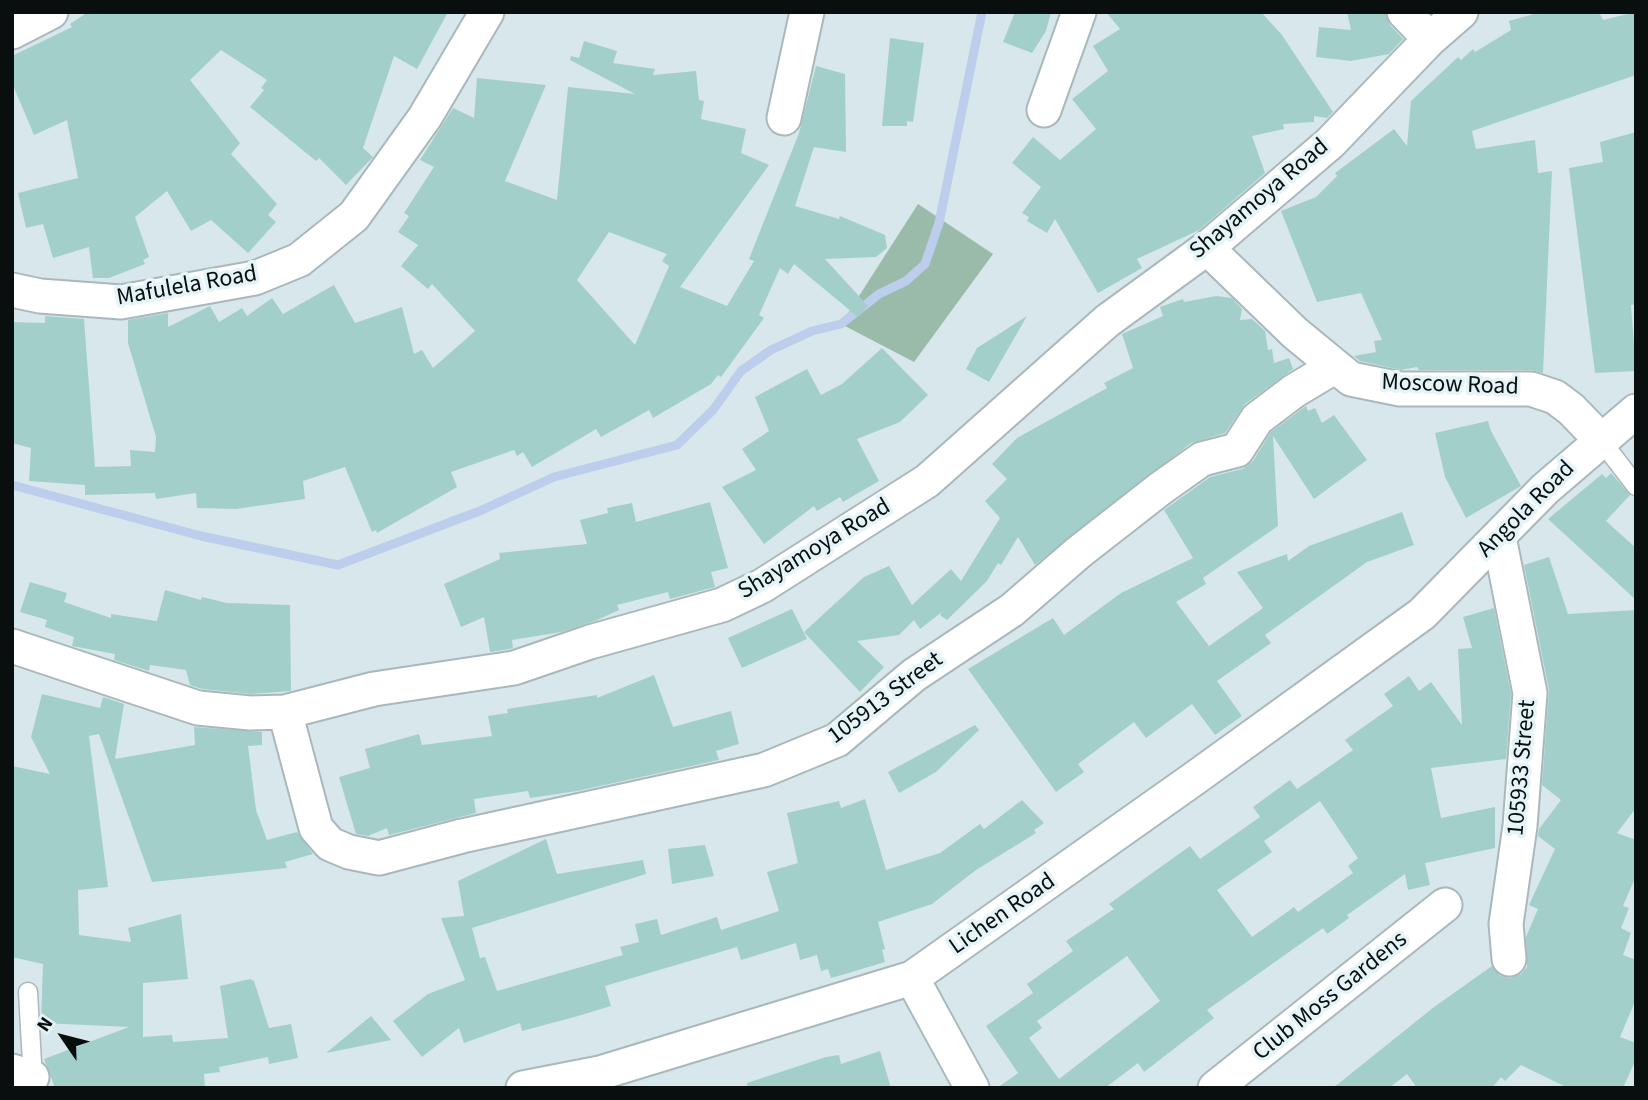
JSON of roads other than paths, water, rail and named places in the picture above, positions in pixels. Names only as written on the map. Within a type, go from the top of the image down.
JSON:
[{"type":"street","points":[[12,32],[51,12]]},
{"type":"street","name":"Mafulela Road","points":[[12,290],[40,296],[121,302],[255,278],[299,260],[354,216],[425,117],[487,12]]},
{"type":"street","points":[[784,118],[807,12]]},
{"type":"street","points":[[1044,110],[1079,12]]},
{"type":"street","points":[[1404,12],[1430,39]]},
{"type":"street","name":"Shayamoya Road","points":[[12,646],[198,708],[250,713],[285,712],[374,689],[514,668],[590,642],[722,605],[762,586],[927,481],[1107,321],[1207,248],[1330,143],[1430,39],[1461,12]]},
{"type":"street","name":"Moscow Road","points":[[1207,248],[1334,367],[1351,379],[1377,387],[1531,389],[1555,397],[1571,409],[1600,439]]},
{"type":"street","name":"105913 Street","points":[[285,712],[316,828],[330,844],[349,852],[379,858],[451,839],[764,770],[837,740],[914,675],[1012,610],[1079,552],[1161,488],[1202,459],[1237,450],[1257,419],[1294,391],[1334,367]]},
{"type":"street","name":"Angola Road","points":[[1422,614],[1600,439],[1636,411]]},
{"type":"street","name":"105933 Street","points":[[1499,537],[1530,693],[1520,826],[1506,923],[1509,959]]},
{"type":"street","name":"Lichen Road","points":[[523,1088],[600,1073],[912,978],[1422,614]]},
{"type":"street","name":"Club Moss Gardens","points":[[1215,1088],[1445,905]]},
{"type":"street","points":[[912,978],[972,1088]]},
{"type":"lane","points":[[1600,439],[1636,486]]},
{"type":"lane","points":[[26,1079],[28,992]]},
{"type":"waterway","points":[[12,485],[201,536],[338,565],[482,510],[554,477],[677,445],[713,410],[741,371],[771,350],[812,331],[841,324],[879,294],[906,281],[925,264],[939,223],[982,12]]}]
